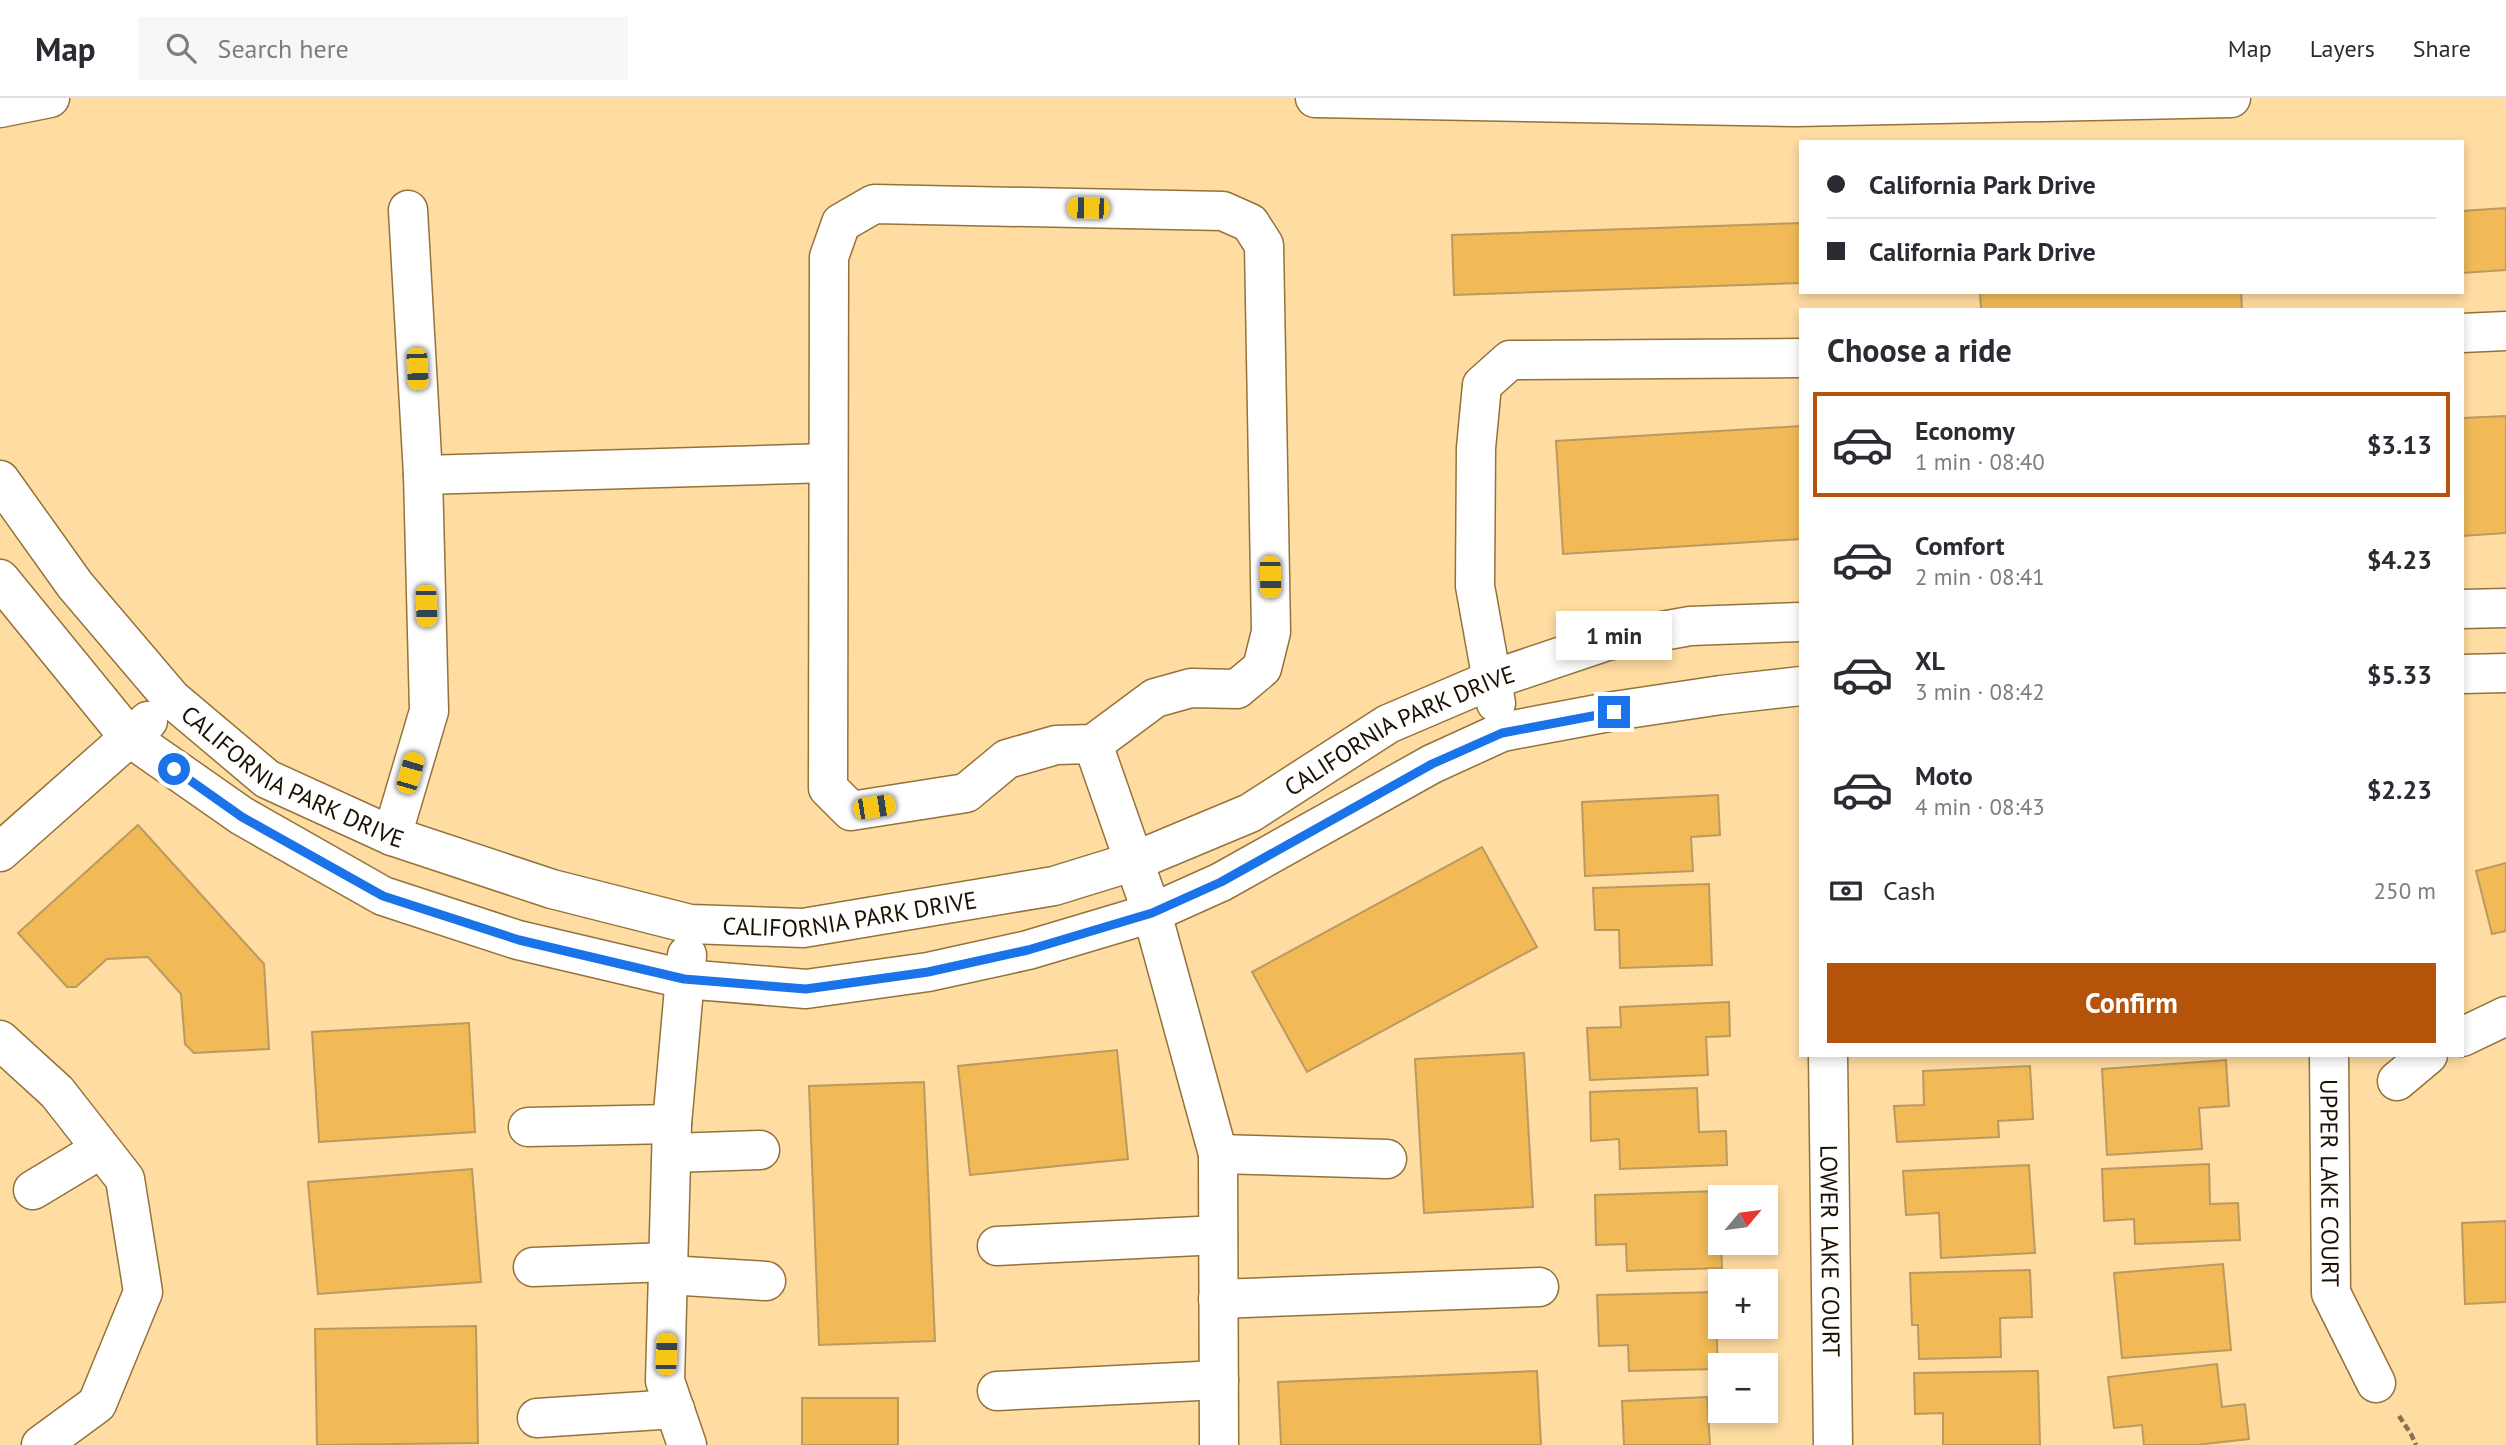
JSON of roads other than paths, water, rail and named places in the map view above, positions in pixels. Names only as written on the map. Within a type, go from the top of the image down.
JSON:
[{"type":"street","points":[[0,108],[50,98]]},
{"type":"street","points":[[1315,98],[1797,107],[2231,98]]},
{"type":"street","points":[[874,204],[1223,211],[1251,223],[1264,245],[1271,632],[1262,668],[1237,690],[1191,688],[1155,698],[1093,744],[1056,746],[1007,760],[966,793],[850,811],[828,788],[829,257],[841,223],[874,204]]},
{"type":"street","points":[[392,836],[429,711],[423,475],[408,210]]},
{"type":"street","points":[[2464,333],[2506,331]]},
{"type":"street","points":[[1502,733],[1490,680],[1475,586],[1476,448],[1482,386],[1510,360],[1799,358]]},
{"type":"street","points":[[423,475],[828,463]]},
{"type":"street","name":"CALIFORNIA PARK DRIVE","points":[[0,480],[75,585],[172,699],[267,779],[392,836],[552,889],[690,925],[803,928],[1054,887],[1135,861],[1250,813],[1388,724],[1490,680],[1607,641],[1690,626],[1799,622]]},
{"type":"street","name":"CALIFORNIA PARK DRIVE","points":[[0,579],[129,737],[242,817],[383,896],[519,940],[684,979],[806,989],[928,972],[1028,950],[1152,913],[1221,882],[1432,764],[1502,733],[1681,701],[1799,686]]},
{"type":"street","points":[[2464,610],[2506,608]]},
{"type":"street","points":[[2464,674],[2506,673]]},
{"type":"street","points":[[0,852],[172,699]]},
{"type":"street","points":[[1093,744],[1152,913],[1218,1154],[1219,1445]]},
{"type":"street","points":[[687,1445],[665,1381],[672,1139],[690,925]]},
{"type":"street","points":[[2464,1036],[2506,1016]]},
{"type":"street","points":[[0,1040],[57,1092],[125,1179],[143,1292],[97,1404],[41,1445]]},
{"type":"street","name":"LOWER LAKE COURT","points":[[1828,1057],[1833,1445]]},
{"type":"street","name":"UPPER LAKE COURT","points":[[2329,1057],[2331,1293],[2376,1383]]},
{"type":"street","points":[[2397,1081],[2426,1057]]},
{"type":"street","points":[[528,1127],[672,1139],[760,1150]]},
{"type":"street","points":[[33,1190],[101,1149]]},
{"type":"street","points":[[1218,1154],[1387,1159]]},
{"type":"street","points":[[997,1246],[1218,1235]]},
{"type":"street","points":[[533,1267],[668,1269],[766,1281]]},
{"type":"street","points":[[1218,1299],[1539,1287]]},
{"type":"street","points":[[997,1391],[1219,1380]]},
{"type":"street","points":[[537,1418],[675,1409]]}]
